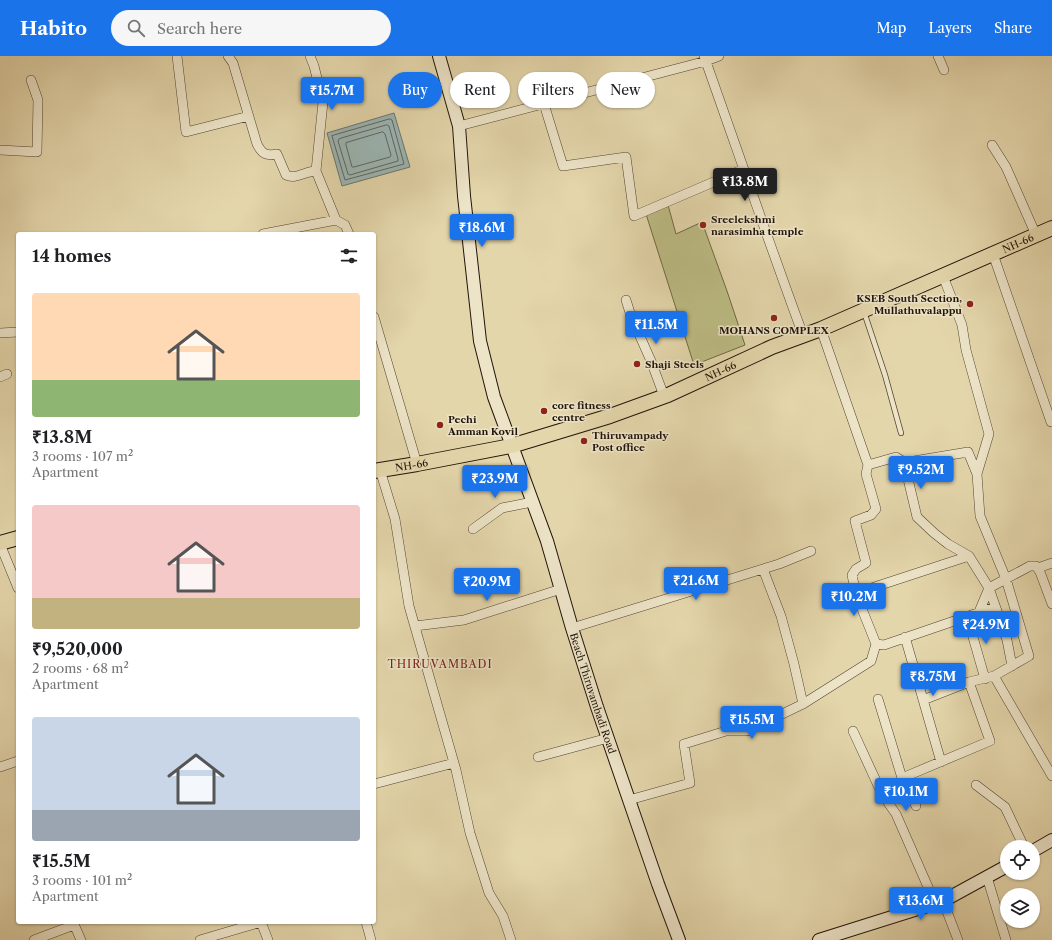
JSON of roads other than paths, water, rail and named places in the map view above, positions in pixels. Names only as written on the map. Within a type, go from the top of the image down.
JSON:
[{"type":"main road","name":"Beach Thiruvambadi Road","points":[[439,56],[459,126],[464,196],[480,341],[494,397],[547,541],[572,628],[608,738],[679,940]]},
{"type":"main road","name":"NH-66","points":[[377,470],[511,446],[610,416],[664,396],[772,347],[864,311],[1052,228]]},
{"type":"main road","points":[[0,544],[16,539]]},
{"type":"main road","points":[[1040,847],[1052,840]]},
{"type":"main road","points":[[819,940],[939,902],[1000,870]]},
{"type":"street","points":[[177,56],[186,132],[249,116]]},
{"type":"street","points":[[228,56],[233,62],[260,151],[270,155],[277,154],[286,175],[291,177],[316,171]]},
{"type":"street","points":[[310,56],[323,102],[316,171],[336,220],[345,225],[348,232]]},
{"type":"street","points":[[588,92],[719,56]]},
{"type":"street","points":[[938,56],[944,70]]},
{"type":"street","points":[[705,59],[803,335]]},
{"type":"street","points":[[0,150],[37,152],[38,100],[31,80]]},
{"type":"street","points":[[459,126],[529,108]]},
{"type":"street","points":[[545,108],[563,166],[626,157],[634,216],[744,169]]},
{"type":"street","points":[[992,145],[1006,167],[1036,235]]},
{"type":"street","points":[[273,232],[336,220]]},
{"type":"street","points":[[993,254],[1052,422]]},
{"type":"street","points":[[943,276],[962,325],[966,350],[989,434],[977,474]]},
{"type":"street","points":[[626,300],[631,316],[652,361],[664,396]]},
{"type":"street","points":[[376,324],[417,464]]},
{"type":"street","points":[[629,800],[690,783],[684,744],[726,731],[747,731],[802,704],[871,661],[876,644],[851,595],[852,575],[856,569],[866,563],[855,521],[871,515],[876,509],[866,474],[868,465],[821,329]]},
{"type":"street","points":[[0,333],[16,332]]},
{"type":"street","points":[[868,465],[896,458],[904,462],[908,462],[968,452],[977,474],[980,516],[1006,579],[1030,656],[989,678],[970,682],[923,700]]},
{"type":"street","points":[[904,462],[917,517],[948,544],[969,556],[989,588],[1007,640],[1012,666]]},
{"type":"street","points":[[377,470],[395,520],[409,606],[454,763],[470,832],[489,893],[503,916],[512,940]]},
{"type":"street","points":[[473,529],[502,508],[532,502]]},
{"type":"street","points":[[0,544],[16,583]]},
{"type":"street","points":[[572,628],[779,564],[811,551]]},
{"type":"street","points":[[851,595],[969,556]]},
{"type":"street","points":[[979,612],[989,588],[1030,566],[1036,566],[1038,568],[1052,563]]},
{"type":"street","points":[[1038,568],[1052,604]]},
{"type":"street","points":[[763,569],[781,616],[794,664],[802,704]]},
{"type":"street","points":[[415,626],[464,620],[561,589]]},
{"type":"street","points":[[876,644],[884,645],[995,607]]},
{"type":"street","points":[[968,616],[989,678],[1052,776]]},
{"type":"street","points":[[905,637],[940,762]]},
{"type":"street","points":[[902,778],[990,742],[970,682]]},
{"type":"street","points":[[878,699],[902,778],[916,806]]},
{"type":"street","points":[[853,731],[882,794],[896,814],[958,940]]},
{"type":"street","points":[[538,758],[608,738]]},
{"type":"street","points":[[0,767],[16,762]]},
{"type":"street","points":[[376,783],[454,763]]},
{"type":"street","points":[[976,785],[1005,807],[1021,840]]},
{"type":"street","points":[[987,877],[1006,940]]},
{"type":"street","points":[[34,940],[72,924]]},
{"type":"street","points":[[74,924],[81,940]]},
{"type":"street","points":[[200,940],[254,924]]},
{"type":"street","points":[[262,924],[268,940]]},
{"type":"street","points":[[367,924],[371,940]]},
{"type":"lane","points":[[864,311],[885,375],[901,433]]},
{"type":"water","points":[[394,113],[410,167],[342,186],[327,133]]},
{"type":"place","name":"Sreelekshmi narasimha temple","points":[[703,225]]},
{"type":"place","name":"KSEB South Section, Mullathuvalappu","points":[[970,304]]},
{"type":"place","name":"MOHANS COMPLEX","points":[[774,318]]},
{"type":"place","name":"Shaji Steels","points":[[637,364]]},
{"type":"place","name":"core fitness centre","points":[[544,411]]},
{"type":"place","name":"Pechi Amman Kovil","points":[[440,425]]},
{"type":"place","name":"Thiruvampady Post office","points":[[584,441]]},
{"type":"district","name":"THIRUVAMBADI","points":[[440,664]]}]
